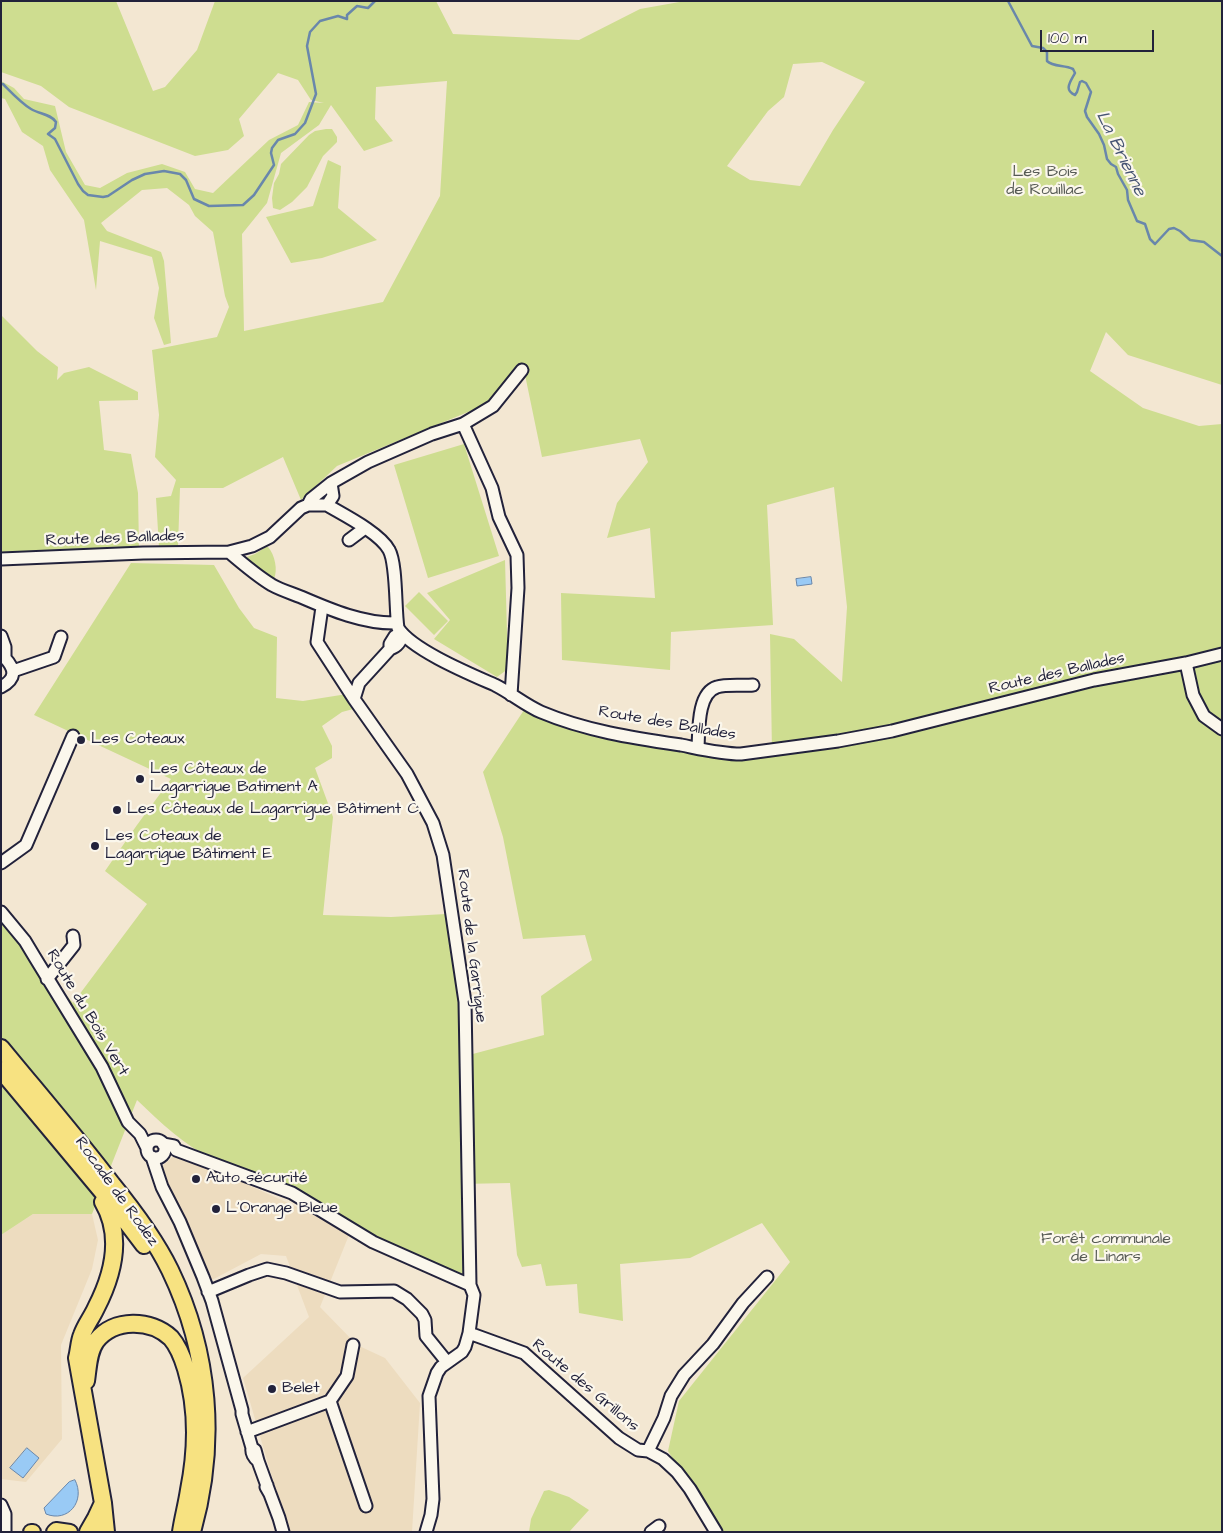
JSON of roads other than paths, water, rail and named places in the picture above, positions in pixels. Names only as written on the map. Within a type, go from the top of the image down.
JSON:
[{"type":"highway","name":"Rocade de Rodez","points":[[1,1048],[86,1150],[134,1212],[170,1270],[186,1309],[202,1368],[208,1433],[205,1469],[192,1532]]},
{"type":"highway","name":"Rocade de Rodez","points":[[1,1070],[116,1208],[143,1244],[158,1269],[170,1295],[186,1337],[197,1394],[199,1452],[190,1509],[182,1532]]},
{"type":"highway","points":[[45,1124],[97,1192],[112,1222],[115,1240],[109,1280],[82,1336],[77,1358],[103,1503],[106,1532]]},
{"type":"highway","points":[[84,1391],[90,1353],[100,1337],[115,1326],[143,1324],[160,1329],[172,1340],[186,1370],[195,1422],[194,1463],[182,1532]]},
{"type":"highway","points":[[88,1532],[103,1503]]},
{"type":"main road","points":[[54,1532],[56,1530],[70,1532]]},
{"type":"street","name":"Route des Ballades","points":[[1,559],[143,553],[229,552],[252,546],[270,536],[332,483],[368,462],[432,434],[463,424],[492,406],[522,370]]},
{"type":"street","points":[[463,424],[492,488],[499,518],[517,555],[518,588],[511,694]]},
{"type":"street","points":[[327,505],[324,494],[332,483]]},
{"type":"street","points":[[308,505],[327,505],[365,528],[382,541],[390,551],[393,564],[397,623],[402,634],[395,636],[390,644],[390,649],[359,684],[354,699]]},
{"type":"street","points":[[349,540],[365,528]]},
{"type":"street","points":[[229,552],[249,569],[273,585],[322,607],[356,618],[384,623],[397,623]]},
{"type":"street","name":"Route de la Garrigue","points":[[322,607],[317,642],[354,699],[407,774],[423,801],[433,823],[443,855],[465,1002],[470,1285]]},
{"type":"street","name":"Route des Ballades","points":[[402,634],[456,668],[496,686],[540,712],[618,736],[726,754],[741,754],[892,731],[1094,680],[1186,663],[1222,654]]},
{"type":"street","points":[[1,636],[5,647],[3,658],[11,664],[13,671],[12,678],[1,687]]},
{"type":"street","points":[[13,671],[54,657],[62,637]]},
{"type":"street","points":[[1186,663],[1192,695],[1204,716],[1222,729]]},
{"type":"street","points":[[496,686],[512,672]]},
{"type":"street","points":[[698,748],[702,704],[707,693],[717,687],[753,685]]},
{"type":"street","points":[[1,863],[26,845],[73,736]]},
{"type":"street","name":"Route du Bois Vert","points":[[1,912],[25,941],[102,1067],[128,1122],[157,1150]]},
{"type":"street","points":[[47,978],[74,945],[73,936]]},
{"type":"street","points":[[283,1532],[269,1489],[252,1451],[208,1292],[186,1235],[162,1187],[157,1172],[157,1150],[174,1146],[176,1150],[292,1193],[373,1242],[470,1285],[474,1296],[469,1333],[462,1352],[447,1362],[437,1373],[429,1396],[433,1499],[426,1532]]},
{"type":"street","points":[[208,1292],[249,1275],[267,1270],[286,1273],[340,1292],[394,1291],[407,1299],[422,1314],[425,1320],[426,1336],[447,1362]]},
{"type":"street","points":[[648,1451],[664,1418],[671,1396],[684,1375],[713,1344],[742,1303],[767,1277]]},
{"type":"street","name":"Route des Grillons","points":[[469,1333],[524,1353],[619,1438],[638,1450],[648,1451],[663,1459],[677,1472],[690,1489],[716,1532]]},
{"type":"street","points":[[247,1432],[330,1401],[347,1376],[353,1345]]},
{"type":"street","points":[[330,1401],[366,1506]]},
{"type":"street","points":[[1,1505],[5,1514],[5,1532]]},
{"type":"water","points":[[811,577],[812,584],[797,586],[796,579]]},
{"type":"water","points":[[27,1448],[39,1458],[23,1478],[10,1468]]},
{"type":"water","points":[[75,1480],[78,1495],[73,1508],[68,1513],[61,1515],[46,1514],[44,1508],[69,1482]]},
{"type":"waterway","name":"La Brienne","points":[[1,84],[34,111],[54,119],[56,122],[55,128],[48,134],[55,139],[78,184],[88,195],[108,196],[145,174],[164,171],[180,174],[186,180],[194,199],[209,206],[243,205],[254,195],[274,165],[271,153],[278,140],[295,134],[305,123],[316,94],[307,46],[310,32],[320,21],[338,16],[347,19],[347,15],[357,6],[368,8],[375,1]]},
{"type":"waterway","name":"La Brienne","points":[[1008,1],[1032,46],[1043,48],[1047,52],[1047,61],[1049,63],[1073,69],[1075,73],[1070,82],[1069,91],[1075,95],[1080,82],[1086,83],[1091,92],[1085,111],[1087,117],[1099,134],[1107,159],[1116,167],[1127,190],[1128,200],[1137,221],[1145,224],[1150,239],[1155,244],[1169,229],[1174,228],[1190,240],[1204,242],[1222,256]]},
{"type":"place","name":"Les Coteaux","points":[[81,740]]},
{"type":"place","name":"Les Côteaux de Lagarrigue Batiment A","points":[[140,779]]},
{"type":"place","name":"Les Côteaux de Lagarrigue Bâtiment C","points":[[117,810]]},
{"type":"place","name":"Les Coteaux de Lagarrigue Bâtiment E","points":[[95,846]]},
{"type":"place","name":"Auto sécurité","points":[[196,1179]]},
{"type":"place","name":"L'Orange Bleue","points":[[216,1209]]},
{"type":"place","name":"Belet","points":[[272,1389]]},
{"type":"park label","name":"Les Bois de Rouillac","points":[[1045,182]]},
{"type":"park label","name":"Forêt communale de Linars","points":[[1106,1249]]}]
